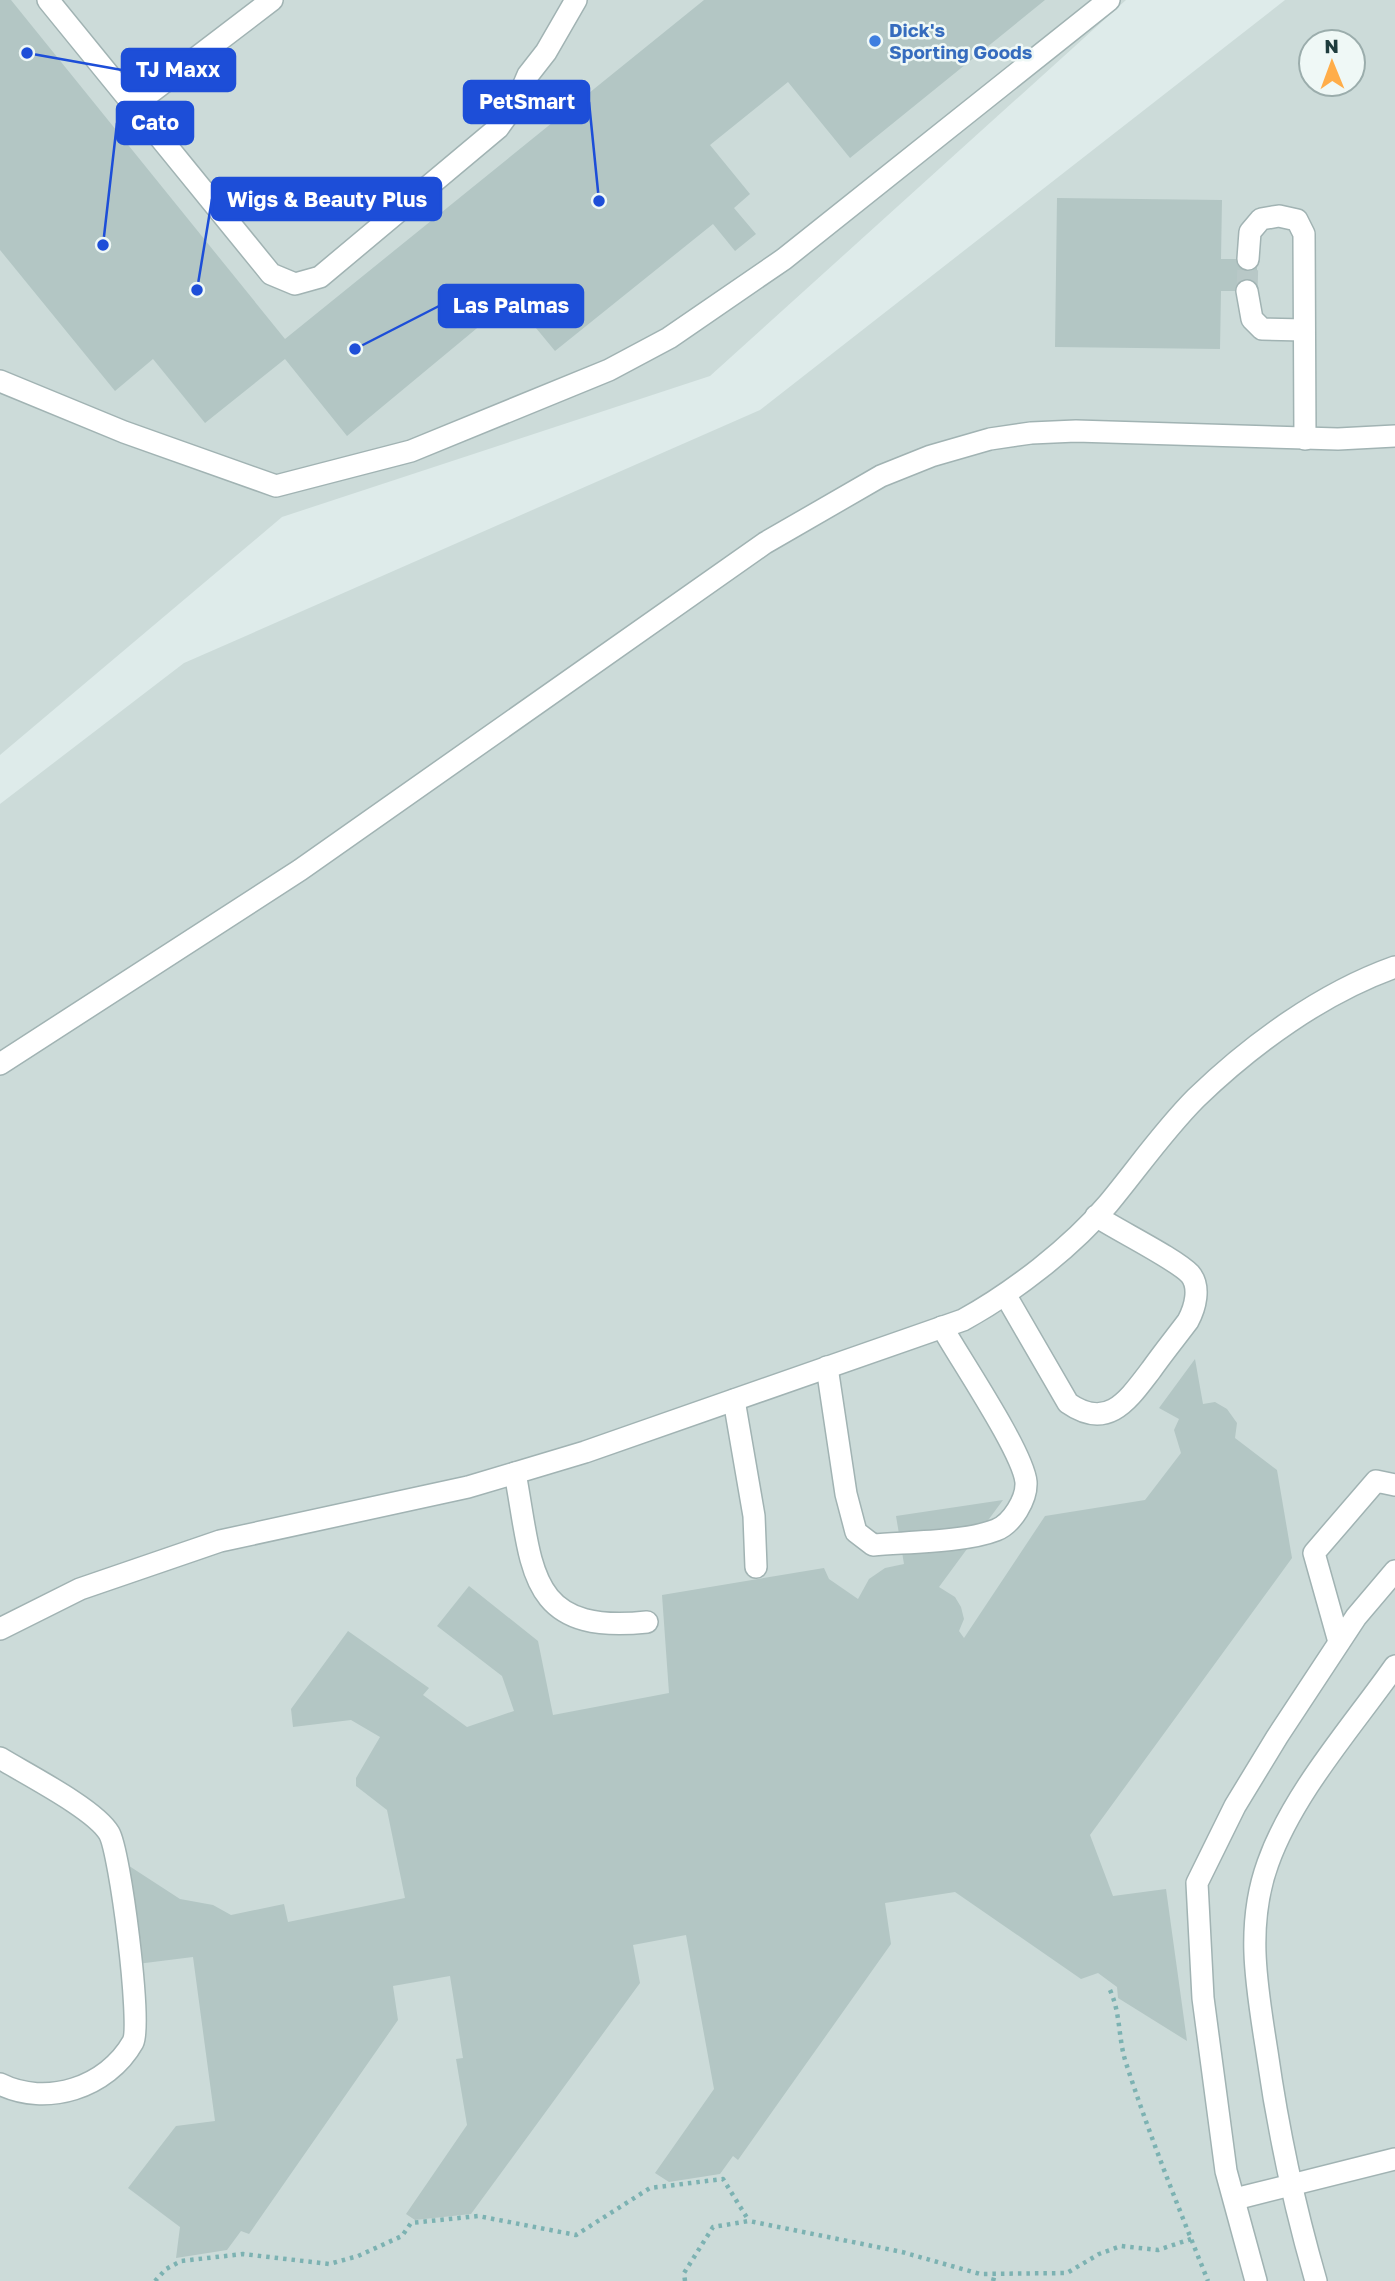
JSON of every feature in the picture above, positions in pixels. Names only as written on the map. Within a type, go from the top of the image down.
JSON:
[{"type":"lane","points":[[48,0],[271,274],[295,284],[320,277],[498,128],[516,103],[528,75],[546,52],[576,0]]},
{"type":"lane","points":[[134,106],[272,0]]},
{"type":"lane","points":[[0,382],[124,432],[276,486],[411,451],[609,370],[668,338],[783,259],[1109,0]]},
{"type":"lane","points":[[1248,259],[1250,232],[1261,219],[1279,216],[1297,220],[1304,234],[1305,439]]},
{"type":"lane","points":[[1247,291],[1252,319],[1262,329],[1304,330]]},
{"type":"lane","points":[[0,1064],[206,933],[354,833],[765,543],[881,477],[931,456],[990,439],[1031,433],[1076,431],[1305,439],[1395,436]]},
{"type":"lane","points":[[0,1629],[80,1589],[220,1541],[468,1487],[516,1473],[963,1320],[1006,1296],[1096,1216],[1196,1099],[1247,1055],[1281,1028],[1336,994],[1395,967]]},
{"type":"lane","points":[[1006,1296],[1068,1402],[1081,1412],[1106,1413],[1128,1400],[1188,1321],[1194,1310],[1195,1284],[1190,1275],[1177,1265],[1096,1216]]},
{"type":"lane","points":[[827,1367],[846,1494],[856,1532],[873,1545],[977,1535],[999,1530],[1024,1499],[1026,1481],[1015,1452],[942,1327]]},
{"type":"lane","points":[[733,1400],[754,1516],[756,1567]]},
{"type":"lane","points":[[516,1473],[530,1552],[537,1577],[547,1598],[559,1609],[580,1620],[601,1625],[648,1622]]},
{"type":"lane","points":[[1339,1642],[1314,1553],[1376,1481],[1395,1485]]},
{"type":"lane","points":[[1256,2281],[1226,2171],[1203,1998],[1198,1883],[1235,1807],[1339,1642],[1395,1571]]},
{"type":"lane","points":[[1316,2281],[1290,2185],[1253,1962],[1255,1907],[1268,1862],[1296,1807],[1395,1666]]},
{"type":"lane","points":[[0,1758],[95,1818],[110,1833],[117,1861],[136,2001],[134,2041],[107,2073],[81,2088],[33,2096],[0,2084]]},
{"type":"lane","points":[[1235,2199],[1395,2158]]},
{"type":"path","points":[[1110,1990],[1119,2009],[1124,2059],[1150,2137],[1208,2281]]},
{"type":"path","points":[[155,2281],[166,2269],[181,2261],[243,2254],[328,2264],[358,2256],[402,2236],[411,2223],[478,2216],[576,2235],[650,2188],[723,2179],[749,2221]]},
{"type":"path","points":[[685,2281],[684,2273],[713,2227],[749,2221],[902,2252],[980,2274],[1068,2273],[1099,2254],[1121,2246],[1158,2250],[1191,2239]]},
{"type":"path","points":[[993,2281],[995,2274]]},
{"type":"shaded area","points":[[0,0],[1126,0],[710,376],[282,517],[0,755]]},
{"type":"shaded area","points":[[1285,0],[1395,0],[1395,2281],[0,2281],[0,804],[184,663],[760,410]]},
{"type":"building","points":[[0,0],[11,0],[285,339],[704,0],[1045,0],[850,158],[788,82],[710,145],[750,194],[734,208],[756,234],[735,251],[713,224],[555,351],[512,299],[347,436],[285,359],[205,423],[153,359],[115,391],[0,250]]},
{"type":"building","points":[[1057,198],[1222,200],[1221,259],[1257,259],[1257,291],[1221,291],[1220,349],[1055,347]]},
{"type":"building","points":[[1195,1359],[1203,1404],[1215,1402],[1227,1409],[1237,1423],[1235,1438],[1277,1470],[1292,1558],[1090,1835],[1113,1896],[1166,1889],[1187,2041],[1118,1998],[1117,1987],[1098,1973],[1081,1979],[955,1892],[885,1903],[891,1944],[738,2160],[733,2156],[720,2174],[669,2182],[655,2173],[714,2089],[686,1935],[633,1945],[640,1983],[471,2214],[415,2220],[406,2214],[467,2125],[456,2059],[463,2058],[450,1976],[393,1986],[398,2020],[249,2234],[241,2231],[227,2250],[176,2258],[180,2227],[128,2188],[176,2126],[215,2121],[193,1957],[137,1964],[123,1862],[180,1899],[213,1905],[231,1915],[284,1904],[288,1922],[405,1898],[387,1810],[356,1786],[356,1778],[380,1737],[351,1720],[293,1727],[291,1709],[348,1631],[429,1688],[423,1695],[467,1727],[514,1711],[502,1676],[437,1626],[469,1586],[538,1641],[553,1715],[669,1693],[662,1595],[824,1568],[829,1579],[858,1599],[869,1579],[885,1568],[904,1564],[896,1516],[1003,1500],[939,1587],[955,1597],[961,1607],[964,1619],[959,1631],[964,1638],[1045,1516],[1145,1500],[1181,1453],[1174,1430],[1179,1419],[1159,1408]]},
{"type":"tunnel","points":[[1247,291],[1248,259]]},
{"type":"place","name":"Dick's Sporting Goods","points":[[875,41]]},
{"type":"place","name":"TJ Maxx","points":[[27,53]]},
{"type":"place","name":"PetSmart","points":[[599,201]]},
{"type":"place","name":"Cato","points":[[103,245]]},
{"type":"place","name":"Wigs & Beauty Plus","points":[[197,290]]},
{"type":"place","name":"Las Palmas","points":[[355,349]]}]
